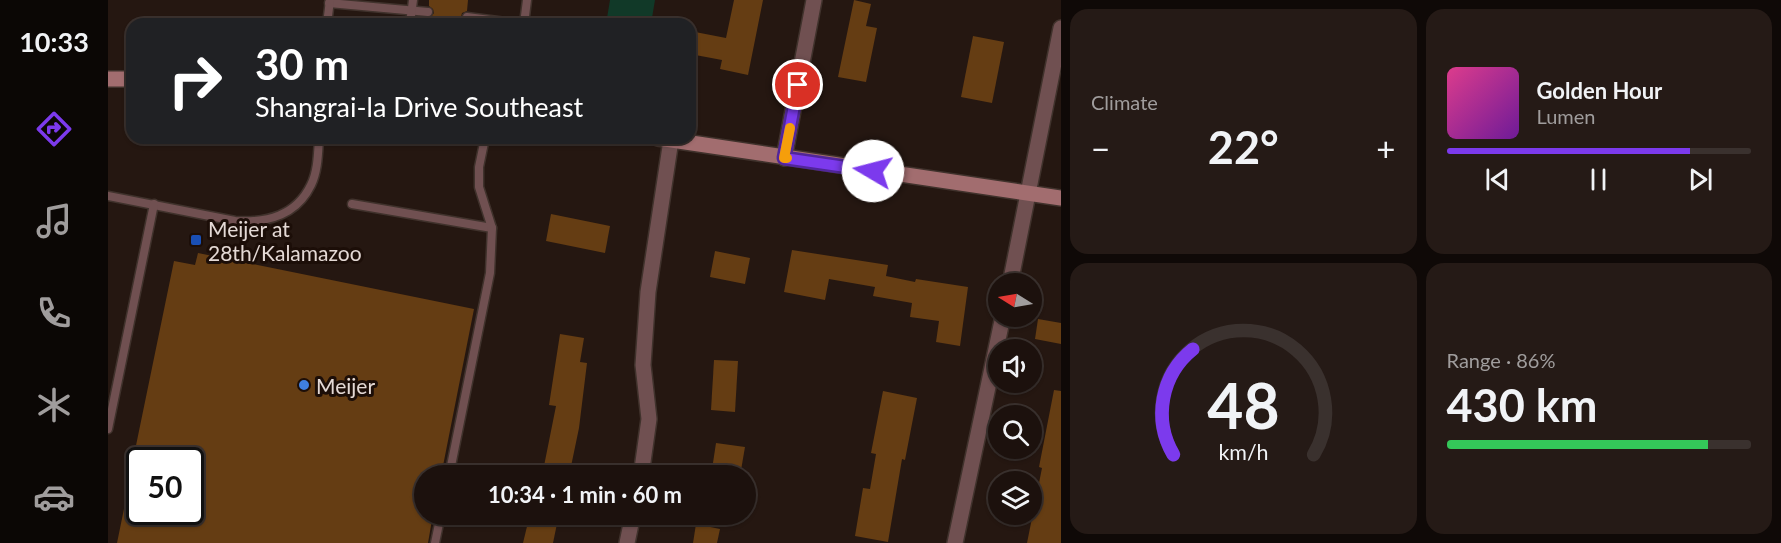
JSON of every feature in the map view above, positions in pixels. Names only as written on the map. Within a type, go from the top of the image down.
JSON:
[{"type":"main road","points":[[108,79],[126,79]]},
{"type":"main road","points":[[696,144],[1061,198]]},
{"type":"street","points":[[784,158],[814,0]]},
{"type":"street","points":[[1012,273],[1061,28]]},
{"type":"street","points":[[643,465],[649,419],[643,365],[648,292],[664,144]]},
{"type":"street","points":[[955,543],[1001,327]]},
{"type":"street","points":[[627,543],[631,525]]},
{"type":"lane","points":[[411,18],[413,0]]},
{"type":"lane","points":[[524,18],[527,0]]},
{"type":"lane","points":[[328,18],[329,1],[428,12]]},
{"type":"lane","points":[[466,17],[474,18]]},
{"type":"lane","points":[[108,196],[235,221],[254,223],[271,220],[287,212],[302,199],[312,184],[317,166],[319,144]]},
{"type":"lane","points":[[451,465],[490,273],[492,228],[479,188],[479,167],[484,144]]},
{"type":"lane","points":[[108,429],[154,204]]},
{"type":"lane","points":[[352,204],[492,228]]},
{"type":"lane","points":[[435,543],[439,525]]},
{"type":"green space","points":[[610,0],[655,0],[652,18],[607,18]]},
{"type":"building","points":[[429,0],[468,0],[467,11],[462,13],[462,18],[428,18],[434,13],[429,6]]},
{"type":"building","points":[[734,0],[763,0],[748,75],[720,69],[722,60],[696,55],[696,32],[726,38]]},
{"type":"building","points":[[854,0],[871,4],[866,26],[877,28],[866,82],[838,77]]},
{"type":"building","points":[[973,36],[1004,42],[992,103],[961,97]]},
{"type":"building","points":[[551,214],[610,226],[605,253],[546,241]]},
{"type":"building","points":[[792,250],[888,265],[886,276],[915,282],[916,279],[968,287],[960,346],[936,342],[939,321],[910,317],[912,303],[873,296],[875,287],[829,279],[825,300],[784,292]]},
{"type":"building","points":[[715,251],[750,258],[745,284],[710,277]]},
{"type":"building","name":"Meijer","points":[[198,253],[474,309],[443,465],[414,465],[414,525],[431,525],[428,543],[117,543],[126,499],[126,525],[204,525],[204,447],[136,447],[174,261],[195,265]]},
{"type":"building","points":[[1042,320],[1061,323],[1061,344],[1035,339],[1037,327],[1042,327]]},
{"type":"building","points":[[560,334],[584,338],[580,362],[587,363],[579,428],[571,465],[544,465],[556,406],[549,405]]},
{"type":"building","points":[[714,360],[738,361],[735,412],[711,410]]},
{"type":"building","points":[[1054,390],[1061,391],[1061,543],[1027,543],[1031,525],[1042,525],[1042,468],[1039,467]]},
{"type":"building","points":[[883,391],[917,398],[905,460],[902,459],[888,542],[855,536],[863,488],[870,489],[876,454],[871,453]]},
{"type":"building","points":[[716,443],[745,447],[742,465],[713,465]]},
{"type":"building","points":[[527,525],[557,525],[553,543],[523,543]]},
{"type":"building","points":[[696,525],[720,529],[717,543],[693,543]]},
{"type":"slow traffic","points":[[787,158],[784,158],[790,128]]},
{"type":"place","name":"Meijer at 28th/Kalamazoo","points":[[196,240]]},
{"type":"place","name":"Meijer","points":[[304,385]]},
{"type":"route","points":[[798,85],[784,158],[873,171]]}]
